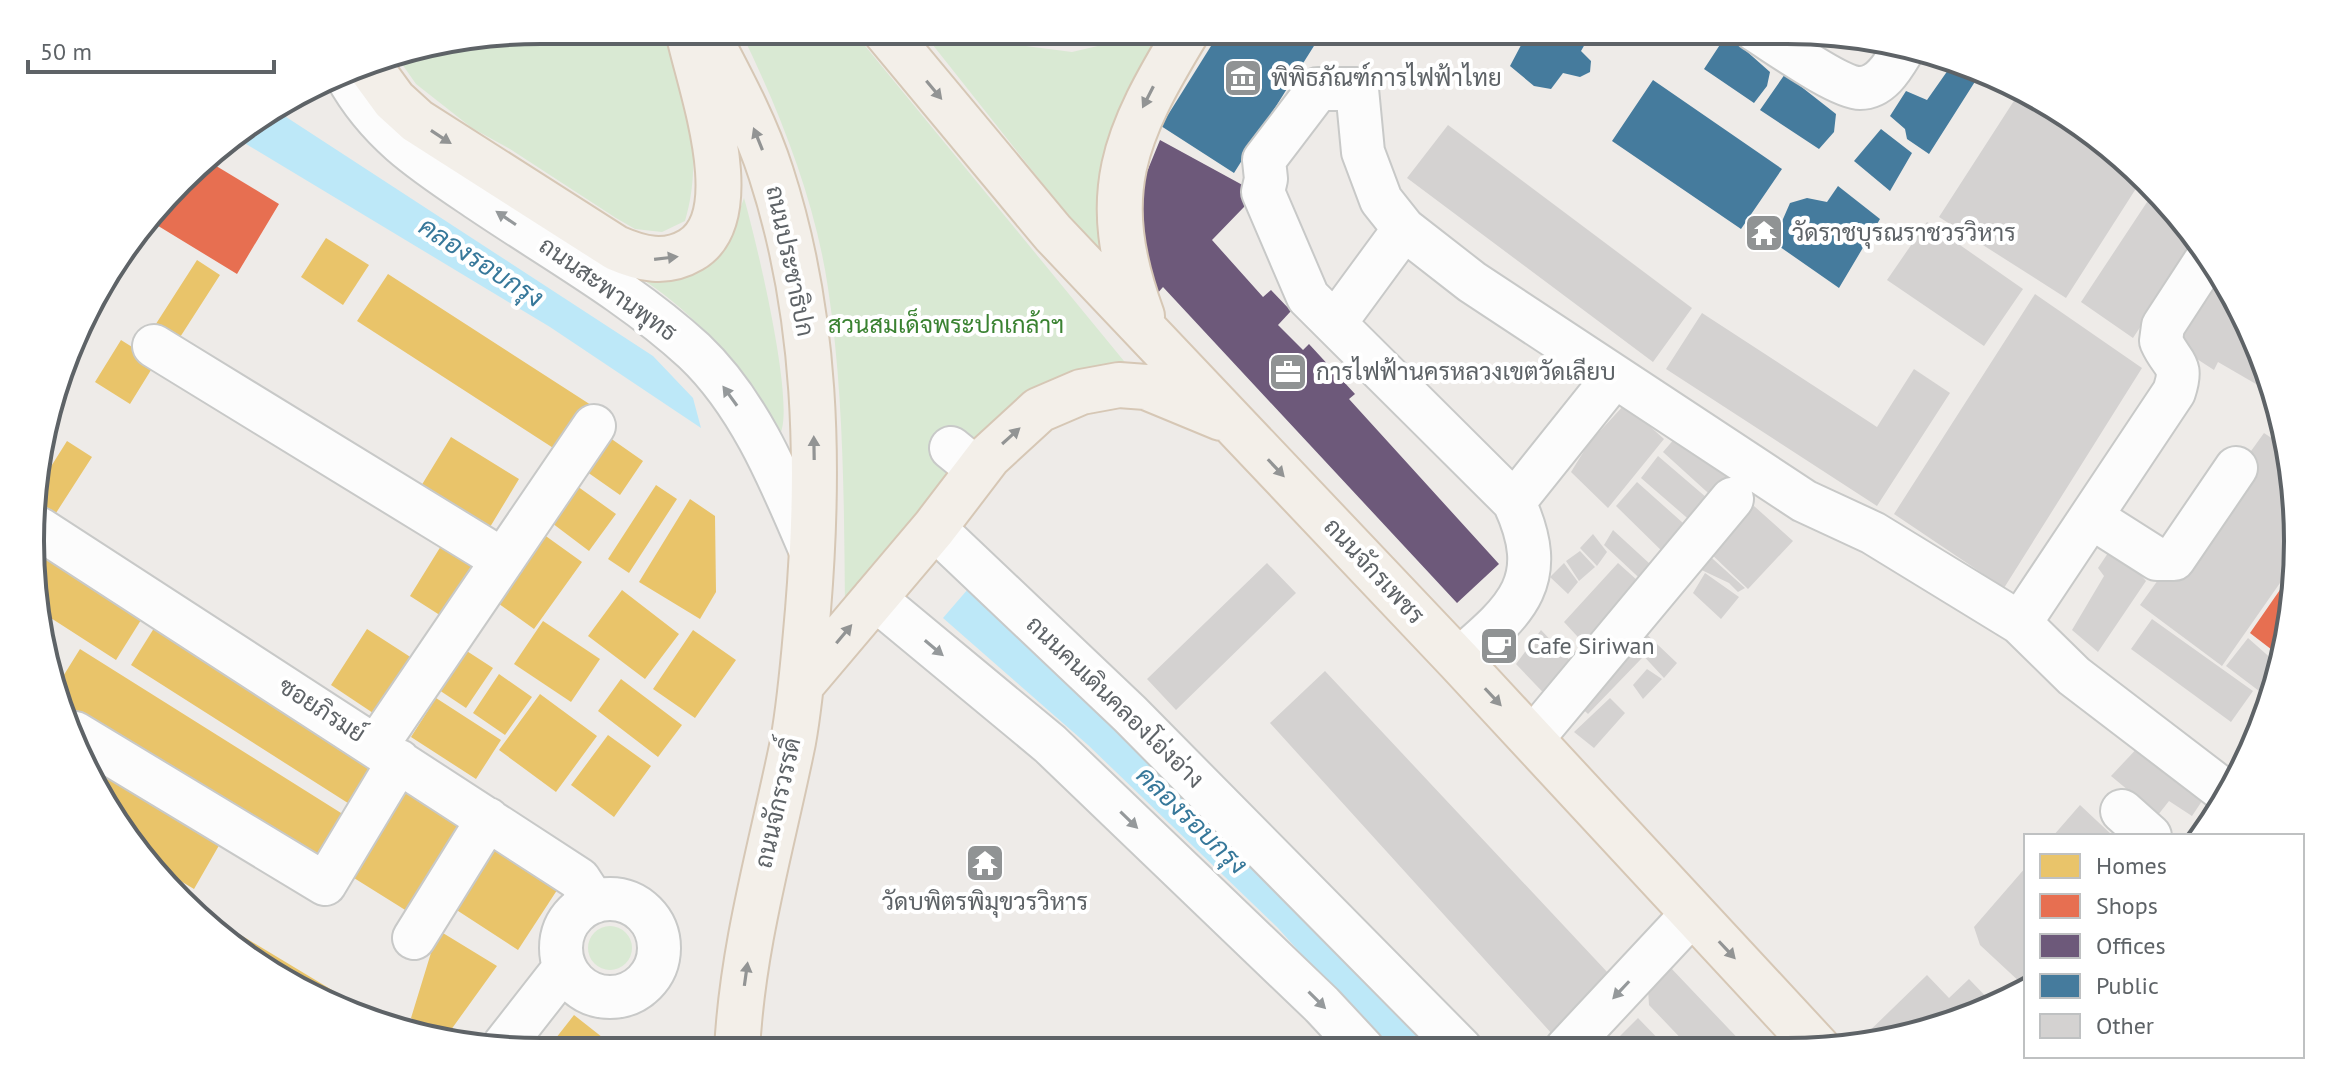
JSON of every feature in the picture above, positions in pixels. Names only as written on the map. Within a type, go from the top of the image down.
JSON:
[{"type":"main road","points":[[374,73],[394,100],[443,138],[616,248],[642,259],[668,259],[698,246],[715,225],[719,210],[714,148],[691,44]]},
{"type":"main road","name":"ถนนประชาธิปก","points":[[712,44],[742,100],[771,171],[806,318],[813,393],[812,554]]},
{"type":"main road","points":[[896,44],[1053,233],[1146,329]]},
{"type":"main road","name":"ถนนจักรเพชร","points":[[1179,44],[1146,99],[1121,178],[1118,209],[1123,266],[1146,329],[1808,1037]]},
{"type":"main road","points":[[802,684],[930,533],[964,459],[1039,410],[1081,392],[1119,385],[1146,387],[1235,424]]},
{"type":"main road","name":"ถนนจักรวรรดิ์","points":[[739,1038],[756,901],[793,741],[802,684],[812,554]]},
{"type":"street","points":[[1778,44],[1831,77],[1860,88],[1880,82],[1898,57]]},
{"type":"street","name":"ถนนสะพานพุทธ","points":[[351,82],[369,111],[406,151],[646,312],[695,353],[747,420],[812,554]]},
{"type":"street","points":[[1458,660],[1511,613],[1522,594],[1529,567],[1529,534],[1514,502],[1308,297],[1263,192],[1266,179],[1264,160],[1318,89],[1357,89],[1363,152],[1381,200],[1404,229],[1472,282],[1804,501],[1873,533],[2020,623],[2074,676],[2219,787]]},
{"type":"street","points":[[1335,323],[1404,229]]},
{"type":"street","points":[[2020,623],[2174,392],[2180,375],[2176,362],[2161,341],[2163,326],[2201,267]]},
{"type":"street","points":[[154,346],[503,560]]},
{"type":"street","points":[[1514,502],[1614,377]]},
{"type":"street","points":[[86,739],[325,884],[388,753],[503,560],[594,426]]},
{"type":"street","points":[[2091,517],[2157,559],[2174,559],[2236,468]]},
{"type":"street","points":[[1532,739],[1732,499]]},
{"type":"street","name":"ซอยภิรมย์","points":[[44,532],[579,879],[594,902]]},
{"type":"street","name":"ถนนคนเดินคลองโอ่งอ่าง","points":[[930,533],[1130,714],[1450,1038]]},
{"type":"street","points":[[880,590],[1050,744],[1353,1038]]},
{"type":"street","points":[[414,938],[488,819]]},
{"type":"street","points":[[610,899],[626,901],[651,921],[660,952],[655,968],[634,992],[618,997],[601,997],[573,981],[565,967],[561,952],[563,936],[575,916],[594,902],[610,899]]},
{"type":"street","points":[[1579,1038],[1693,913]]},
{"type":"street","points":[[510,1037],[565,967]]},
{"type":"green space","points":[[541,44],[671,44],[691,125],[693,149],[691,197],[685,221],[662,232],[635,229],[472,128],[416,84],[402,64],[476,48]]},
{"type":"green space","name":"สวนสมเด็จพระปกเกล้าฯ","points":[[746,44],[864,44],[1133,372],[1097,378],[845,609],[840,408],[828,288],[805,188]]},
{"type":"green space","points":[[932,44],[1010,44],[1072,52],[1106,44],[1159,44],[1100,196],[1100,256]]},
{"type":"green space","points":[[744,198],[779,357],[783,390],[780,434],[750,386],[717,344],[678,306],[633,273],[714,254],[733,229]]},
{"type":"green space","points":[[610,926],[625,933],[632,948],[625,963],[610,970],[595,963],[588,948],[595,933]]},
{"type":"water","name":"คลองรอบกรุง","points":[[284,116],[653,356],[693,398],[701,428],[550,327],[244,143]]},
{"type":"water","name":"คลองรอบกรุง","points":[[968,589],[1089,693],[1428,1038],[1376,1038],[1278,928],[1088,745],[943,618]]},
{"type":"building: Homes","points":[[326,238],[369,265],[343,305],[301,277]]},
{"type":"building: Homes","points":[[197,260],[220,275],[175,345],[152,330]]},
{"type":"building: Homes","points":[[388,274],[591,405],[561,453],[357,321]]},
{"type":"building: Homes","points":[[121,340],[156,362],[130,404],[95,382]]},
{"type":"building: Homes","points":[[603,433],[643,461],[620,495],[580,467]]},
{"type":"building: Homes","points":[[451,437],[519,479],[484,537],[415,496]]},
{"type":"building: Homes","points":[[67,441],[92,457],[56,513],[45,506],[49,469]]},
{"type":"building: Homes","points":[[570,481],[616,514],[589,551],[544,517]]},
{"type":"building: Homes","points":[[656,485],[677,499],[629,573],[608,559]]},
{"type":"building: Homes","points":[[690,499],[715,516],[716,592],[700,619],[639,582]]},
{"type":"building: Homes","points":[[536,529],[582,562],[534,629],[488,596]]},
{"type":"building: Homes","points":[[441,546],[481,571],[449,621],[410,596]]},
{"type":"building: Homes","points":[[45,558],[141,620],[116,660],[50,618]]},
{"type":"building: Homes","points":[[622,590],[679,634],[645,679],[588,636]]},
{"type":"building: Homes","points":[[543,621],[600,659],[571,702],[514,664]]},
{"type":"building: Homes","points":[[156,625],[376,765],[351,805],[131,665]]},
{"type":"building: Homes","points":[[367,629],[415,660],[379,717],[331,685]]},
{"type":"building: Homes","points":[[693,630],[736,660],[695,718],[653,689]]},
{"type":"building: Homes","points":[[456,644],[493,668],[466,708],[430,684]]},
{"type":"building: Homes","points":[[80,649],[349,818],[320,866],[74,712],[63,677]]},
{"type":"building: Homes","points":[[499,674],[532,697],[505,735],[473,713]]},
{"type":"building: Homes","points":[[621,679],[682,725],[658,757],[598,711]]},
{"type":"building: Homes","points":[[540,694],[597,736],[556,792],[499,750]]},
{"type":"building: Homes","points":[[436,698],[501,740],[476,779],[411,737]]},
{"type":"building: Homes","points":[[608,735],[651,766],[614,817],[571,785]]},
{"type":"building: Homes","points":[[101,771],[221,842],[194,889],[177,879],[147,844]]},
{"type":"building: Homes","points":[[403,780],[468,821],[410,913],[346,873]]},
{"type":"building: Homes","points":[[497,838],[563,881],[518,950],[452,907]]},
{"type":"building: Homes","points":[[438,930],[497,966],[451,1029],[411,1018]]},
{"type":"building: Homes","points":[[239,934],[337,993],[292,971]]},
{"type":"building: Homes","points":[[574,1015],[603,1038],[556,1038]]},
{"type":"building: Shops","points":[[215,165],[279,204],[237,274],[157,225]]},
{"type":"building: Shops","points":[[2282,587],[2271,650],[2250,633]]},
{"type":"building: Offices","name":"การไฟฟ้านครหลวงเขตวัดเลียบ","points":[[1160,140],[1248,188],[1244,207],[1212,240],[1263,297],[1271,290],[1291,311],[1278,325],[1303,350],[1309,344],[1355,394],[1349,399],[1499,564],[1457,603],[1163,287],[1156,295],[1138,225],[1142,184]]},
{"type":"building: Public","name":"พิพิธภัณฑ์การไฟฟ้าไทย","points":[[1212,44],[1315,44],[1234,173],[1161,126]]},
{"type":"building: Public","points":[[1522,44],[1585,44],[1581,51],[1591,61],[1590,72],[1580,77],[1563,73],[1551,89],[1534,86],[1510,66]]},
{"type":"building: Public","points":[[1720,44],[1738,44],[1770,72],[1767,86],[1754,103],[1704,69]]},
{"type":"building: Public","points":[[1948,70],[1975,81],[1929,154],[1907,139],[1905,129],[1890,116],[1906,91],[1927,100]]},
{"type":"building: Public","points":[[1785,74],[1836,114],[1834,132],[1819,149],[1760,110]]},
{"type":"building: Public","points":[[1653,80],[1782,169],[1741,229],[1612,141]]},
{"type":"building: Public","points":[[1881,129],[1912,153],[1890,191],[1854,161]]},
{"type":"building: Public","points":[[1838,186],[1880,219],[1839,288],[1773,242],[1790,203],[1807,198],[1827,202]]},
{"type":"building: Other","points":[[2015,99],[2090,147],[2136,188],[2066,298],[1939,217]]},
{"type":"building: Other","points":[[1448,125],[1692,308],[1653,362],[1407,178]]},
{"type":"building: Other","points":[[2148,200],[2190,251],[2133,338],[2081,302]]},
{"type":"building: Other","points":[[1927,222],[2023,289],[1984,346],[1887,280]]},
{"type":"building: Other","points":[[2207,277],[2233,321],[2259,386],[2218,362],[2214,370],[2169,341]]},
{"type":"building: Other","points":[[2035,294],[2142,368],[2004,588],[1894,514]]},
{"type":"building: Other","points":[[1702,313],[1877,427],[1914,369],[1950,393],[1877,506],[1666,369]]},
{"type":"building: Other","points":[[1625,404],[1664,439],[1608,508],[1571,472],[1589,443]]},
{"type":"building: Other","points":[[1682,430],[1741,480],[1717,501],[1663,452]]},
{"type":"building: Other","points":[[2264,433],[2273,439],[2283,508],[2282,579],[2222,666],[2140,605]]},
{"type":"building: Other","points":[[1658,456],[1714,504],[1693,523],[1641,478]]},
{"type":"building: Other","points":[[1637,482],[1692,531],[1669,558],[1616,506]]},
{"type":"building: Other","points":[[1754,506],[1793,541],[1748,589],[1708,551]]},
{"type":"building: Other","points":[[1613,530],[1662,575],[1650,588],[1604,545]]},
{"type":"building: Other","points":[[1593,534],[1607,552],[1597,566],[1580,548]]},
{"type":"building: Other","points":[[2114,544],[2146,581],[2098,652],[2072,630],[2104,576],[2098,568]]},
{"type":"building: Other","points":[[1703,550],[1745,588],[1738,592],[1729,583],[1691,565]]},
{"type":"building: Other","points":[[1580,551],[1595,567],[1579,581],[1566,561]]},
{"type":"building: Other","points":[[1267,563],[1296,593],[1176,710],[1147,679]]},
{"type":"building: Other","points":[[1564,563],[1578,582],[1568,594],[1550,577]]},
{"type":"building: Other","points":[[1618,563],[1647,589],[1590,650],[1564,622]]},
{"type":"building: Other","points":[[1705,573],[1739,597],[1721,619],[1693,593]]},
{"type":"building: Other","points":[[2152,619],[2253,691],[2231,722],[2131,649]]},
{"type":"building: Other","points":[[1638,626],[1677,663],[1664,678],[1627,638]]},
{"type":"building: Other","points":[[1541,630],[1584,675],[1557,707],[1516,664]]},
{"type":"building: Other","points":[[2248,638],[2270,657],[2261,692],[2226,666]]},
{"type":"building: Other","points":[[1627,640],[1642,658],[1588,714],[1571,698]]},
{"type":"building: Other","points":[[1647,669],[1662,679],[1643,699],[1633,685]]},
{"type":"building: Other","points":[[1325,671],[1609,974],[1553,1035],[1270,723]]},
{"type":"building: Other","points":[[1610,698],[1625,713],[1594,748],[1574,732]]},
{"type":"building: Other","points":[[2142,743],[2206,795],[2192,816],[2169,801],[2158,815],[2111,776]]},
{"type":"building: Other","points":[[2080,805],[2111,834],[2055,834]]},
{"type":"building: Other","points":[[2024,869],[2024,978],[2018,981],[1980,945],[1974,927]]},
{"type":"building: Other","points":[[1670,967],[1737,1038],[1680,1038],[1649,1005],[1648,989]]},
{"type":"building: Other","points":[[1927,975],[1949,998],[1969,979],[1986,996],[1947,1012],[1870,1031]]},
{"type":"building: Other","points":[[1638,1018],[1657,1038],[1618,1038]]},
{"type":"place","name":"พิพิธภัณฑ์การไฟฟ้าไทย","points":[[1243,78]]},
{"type":"place","name":"วัดราชบุรณราชวรวิหาร","points":[[1764,233]]},
{"type":"place","name":"การไฟฟ้านครหลวงเขตวัดเลียบ","points":[[1288,372]]},
{"type":"place","name":"Cafe Siriwan","points":[[1499,646]]},
{"type":"place","name":"วัดบพิตรพิมุขวรวิหาร","points":[[985,863]]}]
